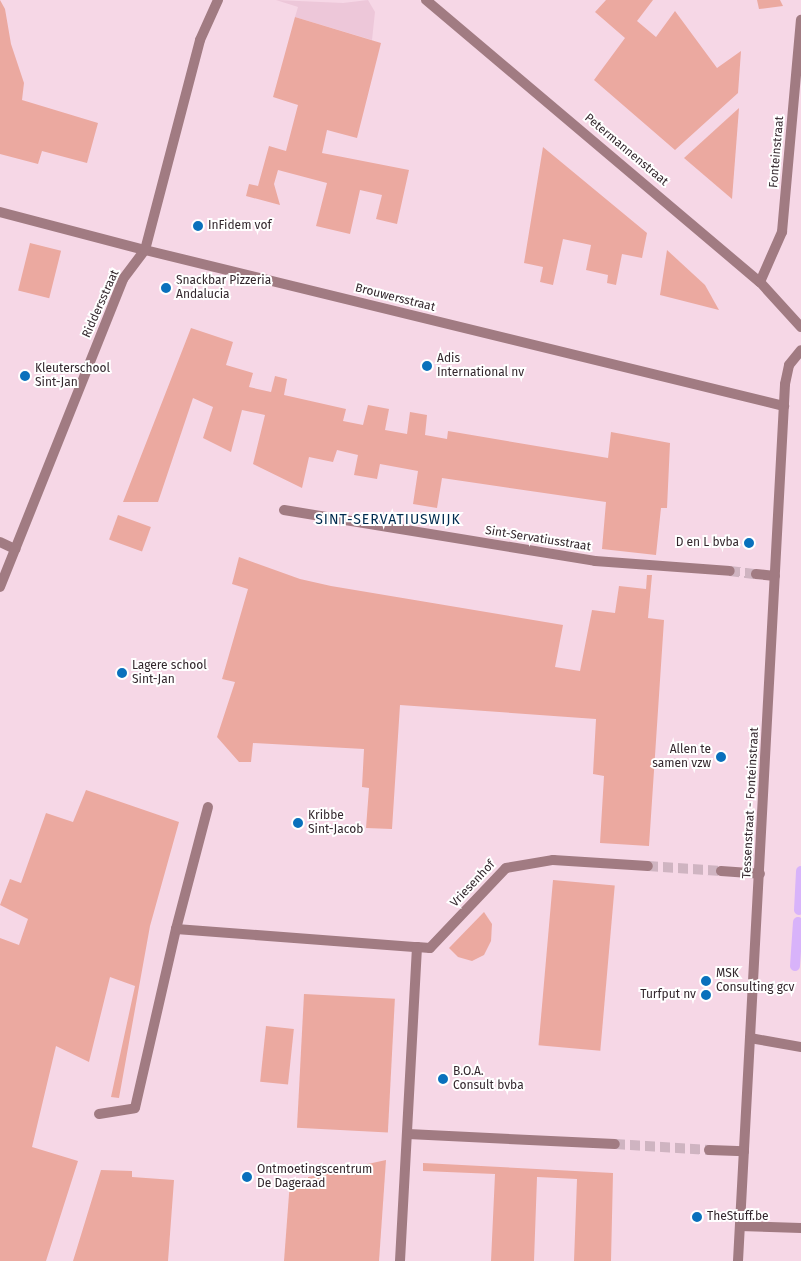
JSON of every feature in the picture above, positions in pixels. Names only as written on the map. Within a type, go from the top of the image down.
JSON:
[{"type":"street","name":"Riddersstraat","points":[[0,587],[123,279],[145,250],[200,40],[218,0]]},
{"type":"street","name":"Petermannenstraat","points":[[426,0],[760,282],[801,327]]},
{"type":"street","name":"Fonteinstraat","points":[[760,282],[782,232],[801,20]]},
{"type":"street","name":"Brouwersstraat","points":[[0,212],[145,250],[784,406]]},
{"type":"street","name":"Tessenstraat - Fonteinstraat","points":[[738,1261],[784,406],[789,365],[801,350]]},
{"type":"street","name":"Sint-Servatiusstraat","points":[[284,510],[596,561],[730,571]]},
{"type":"street","points":[[0,542],[15,549]]},
{"type":"street","points":[[756,574],[775,576]]},
{"type":"street","points":[[99,1114],[135,1108],[176,929],[208,808]]},
{"type":"street","name":"Vriesenhof","points":[[176,929],[430,948],[494,876],[506,868],[553,860],[648,866]]},
{"type":"street","points":[[721,871],[760,874]]},
{"type":"street","points":[[400,1261],[418,947]]},
{"type":"street","points":[[750,1038],[801,1047]]},
{"type":"street","points":[[408,1134],[615,1144]]},
{"type":"street","points":[[709,1150],[744,1151]]},
{"type":"street","points":[[740,1226],[801,1228]]},
{"type":"shaded area","points":[[0,0],[5,9],[11,44],[24,83],[22,100],[98,123],[87,163],[42,151],[38,164],[0,154]]},
{"type":"shaded area","points":[[276,0],[343,3],[368,0],[375,12],[372,40],[295,17],[298,7]]},
{"type":"shaded area","points":[[606,0],[653,0],[637,21],[656,37],[675,11],[717,68],[741,51],[738,93],[675,150],[594,80],[625,38],[595,12]]},
{"type":"shaded area","points":[[757,0],[780,0],[783,6],[759,9]]},
{"type":"shaded area","points":[[295,17],[381,43],[357,138],[327,130],[322,153],[409,170],[397,224],[376,219],[382,195],[360,190],[350,234],[316,226],[327,183],[278,170],[274,184],[280,205],[246,196],[249,184],[258,186],[269,146],[286,151],[298,105],[273,97]]},
{"type":"shaded area","points":[[739,108],[732,199],[684,158]]},
{"type":"shaded area","points":[[543,147],[647,233],[642,258],[622,254],[616,285],[607,283],[608,275],[586,270],[591,245],[563,239],[553,285],[540,282],[543,267],[524,263]]},
{"type":"shaded area","points":[[30,243],[61,251],[49,298],[18,291]]},
{"type":"shaded area","points":[[667,250],[705,285],[719,310],[660,295]]},
{"type":"shaded area","points":[[191,328],[233,342],[226,365],[253,373],[249,387],[271,392],[275,376],[287,379],[284,395],[346,409],[343,421],[363,425],[368,405],[389,409],[385,430],[407,434],[410,412],[427,415],[425,435],[447,439],[448,431],[608,458],[611,432],[670,443],[667,508],[661,508],[656,555],[602,549],[606,502],[442,478],[437,508],[413,504],[418,471],[380,464],[377,479],[354,475],[358,455],[337,450],[333,462],[309,457],[302,488],[253,464],[265,415],[242,410],[231,452],[203,438],[213,407],[193,398],[158,502],[123,502]]},
{"type":"shaded area","points":[[118,515],[151,527],[142,551],[109,539]]},
{"type":"shaded area","points":[[239,557],[300,579],[331,586],[563,625],[555,667],[580,671],[592,610],[615,613],[619,586],[646,589],[647,575],[652,575],[648,618],[664,620],[649,846],[600,843],[604,776],[593,774],[596,719],[400,705],[392,829],[366,828],[369,788],[362,787],[364,749],[253,743],[251,762],[239,762],[217,737],[235,682],[222,679],[248,589],[232,584]]},
{"type":"shaded area","points":[[86,790],[179,822],[150,926],[119,1098],[111,1097],[135,986],[110,977],[89,1062],[56,1046],[32,1147],[78,1161],[46,1261],[0,1261],[0,938],[19,945],[28,919],[0,905],[10,879],[21,883],[46,813],[73,822]]},
{"type":"shaded area","points":[[553,880],[615,885],[600,1051],[539,1045]]},
{"type":"shaded area","points":[[484,912],[492,924],[491,941],[484,955],[472,961],[458,957],[449,948]]},
{"type":"shaded area","points":[[304,994],[395,999],[388,1133],[297,1128]]},
{"type":"shaded area","points":[[266,1026],[294,1029],[288,1085],[260,1082]]},
{"type":"shaded area","points":[[386,1160],[379,1261],[284,1261],[290,1181]]},
{"type":"shaded area","points":[[423,1163],[613,1173],[611,1261],[574,1261],[577,1179],[537,1177],[534,1261],[491,1261],[495,1174],[423,1171]]},
{"type":"shaded area","points":[[101,1170],[132,1171],[132,1177],[174,1180],[168,1261],[73,1261]]},
{"type":"waterway","points":[[799,910],[801,871]]},
{"type":"waterway","points":[[795,966],[798,922]]},
{"type":"tunnel","points":[[730,571],[756,574]]},
{"type":"tunnel","points":[[648,866],[721,871]]},
{"type":"tunnel","points":[[615,1144],[709,1150]]},
{"type":"place","name":"InFidem vof","points":[[198,226]]},
{"type":"place","name":"Snackbar Pizzeria Andalucia","points":[[166,288]]},
{"type":"place","name":"Adis International nv","points":[[427,366]]},
{"type":"place","name":"Kleuterschool Sint-Jan","points":[[25,376]]},
{"type":"place","name":"D en L bvba","points":[[749,543]]},
{"type":"place","name":"Lagere school Sint-Jan","points":[[122,673]]},
{"type":"place","name":"Allen te samen vzw","points":[[721,757]]},
{"type":"place","name":"Kribbe Sint-Jacob","points":[[298,823]]},
{"type":"place","name":"MSK Consulting gcv","points":[[706,981]]},
{"type":"place","name":"Turfput nv","points":[[706,995]]},
{"type":"place","name":"B.O.A. Consult bvba","points":[[443,1079]]},
{"type":"place","name":"Ontmoetingscentrum De Dageraad","points":[[247,1177]]},
{"type":"place","name":"TheStuff.be","points":[[697,1217]]},
{"type":"district","name":"SINT-SERVATIUSWIJK","points":[[388,520]]}]
